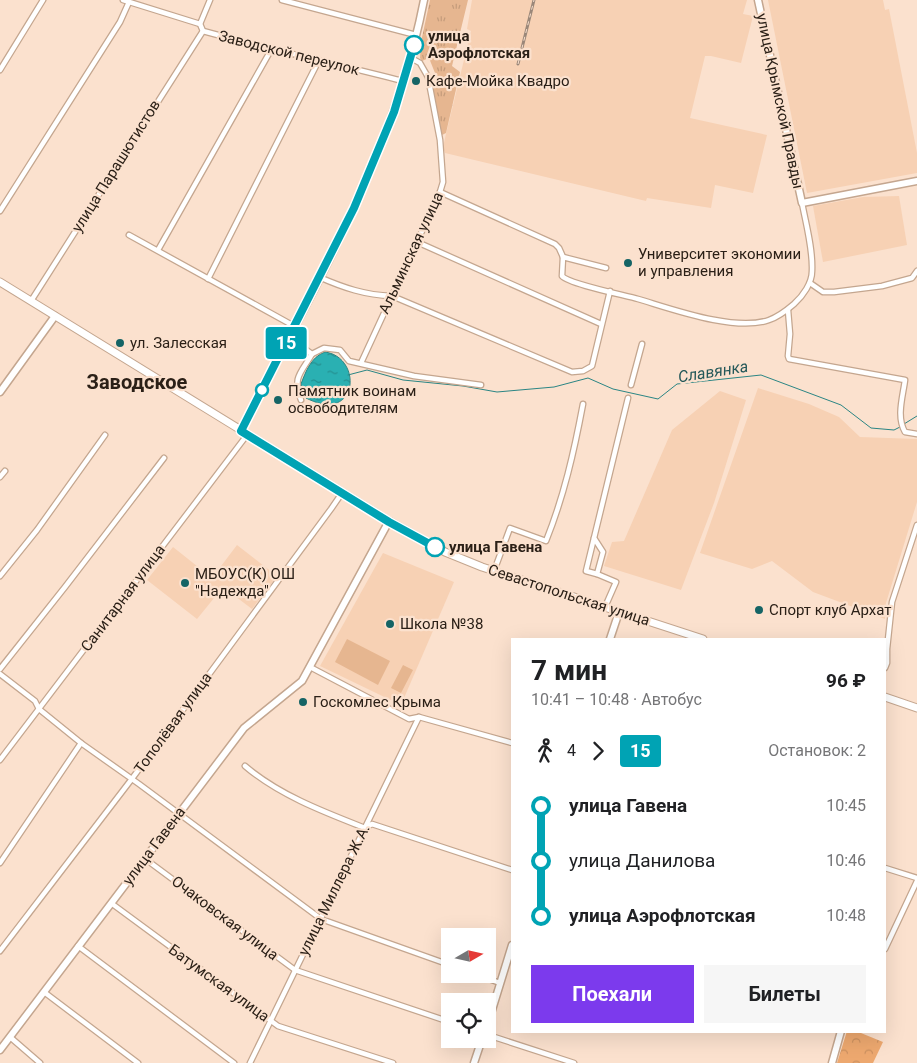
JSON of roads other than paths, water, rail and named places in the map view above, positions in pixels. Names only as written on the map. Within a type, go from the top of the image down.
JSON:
[{"type":"main road","name":"Севастопольская улица","points":[[0,282],[389,522],[445,552],[494,571],[700,638]]},
{"type":"main road","points":[[886,697],[917,708]]},
{"type":"street","points":[[0,70],[43,0]]},
{"type":"street","name":"Заводской переулок","points":[[123,0],[200,24],[202,31],[271,50],[403,81]]},
{"type":"street","points":[[200,24],[210,0]]},
{"type":"street","points":[[282,0],[416,35]]},
{"type":"street","points":[[244,433],[294,326],[354,208],[378,151],[394,112],[424,0]]},
{"type":"street","name":"улица Крымской Правды","points":[[758,0],[802,203],[812,259],[810,283]]},
{"type":"street","points":[[0,211],[120,22],[129,2]]},
{"type":"street","name":"улица Парашютистов","points":[[30,301],[202,31]]},
{"type":"street","points":[[158,250],[271,50]]},
{"type":"street","name":"Альминская улица","points":[[361,363],[443,182],[440,140],[428,77],[420,63],[410,58]]},
{"type":"street","points":[[208,279],[319,60]]},
{"type":"street","name":"улица Крымской Правды","points":[[802,203],[917,181]]},
{"type":"street","points":[[440,192],[555,244],[563,257],[562,276],[565,280],[686,313],[728,322],[749,323],[769,320],[788,310],[810,283],[823,292],[834,292],[882,286],[912,278],[917,271]]},
{"type":"street","points":[[129,236],[158,250],[294,326]]},
{"type":"street","points":[[417,242],[601,324]]},
{"type":"street","points":[[563,257],[606,268]]},
{"type":"street","points":[[319,277],[351,290],[371,295],[392,296],[572,372],[583,371],[592,366],[610,291]]},
{"type":"street","points":[[788,310],[790,334],[789,359],[905,380],[900,416],[901,423],[905,432],[917,434]]},
{"type":"street","points":[[0,392],[55,316]]},
{"type":"street","points":[[278,359],[297,343],[312,354]]},
{"type":"street","points":[[631,385],[642,344]]},
{"type":"street","points":[[300,400],[296,381],[312,354],[324,348],[340,350],[349,361],[414,376],[481,385]]},
{"type":"street","points":[[605,607],[616,582],[586,571],[628,398]]},
{"type":"street","points":[[494,571],[510,528],[546,541],[560,507],[583,404]]},
{"type":"street","name":"Санитарная улица","points":[[0,760],[244,433]]},
{"type":"street","points":[[0,576],[37,530],[105,435]]},
{"type":"street","points":[[0,669],[65,588],[164,458]]},
{"type":"street","points":[[0,477],[5,471]]},
{"type":"street","name":"Тополёвая улица","points":[[0,951],[131,780],[342,492]]},
{"type":"street","name":"улица Гавена","points":[[0,1050],[244,728],[302,681],[389,522]]},
{"type":"street","points":[[886,666],[892,602],[917,526]]},
{"type":"street","points":[[594,538],[603,552],[597,574]]},
{"type":"street","points":[[610,638],[619,612]]},
{"type":"street","points":[[310,667],[409,719],[419,717],[511,743]]},
{"type":"street","points":[[0,674],[35,701],[39,709],[81,743],[321,919],[441,962]]},
{"type":"street","name":"улица Миллера Ж.А.","points":[[250,1063],[419,717]]},
{"type":"street","points":[[0,863],[81,743]]},
{"type":"street","points":[[245,766],[261,780],[328,814],[365,828],[372,824],[511,870]]},
{"type":"street","name":"Очаковская улица","points":[[144,858],[295,970],[441,1019]]},
{"type":"street","points":[[886,868],[917,879],[886,947]]},
{"type":"street","name":"Батумская улица","points":[[112,904],[278,1026],[393,1063]]},
{"type":"street","points":[[78,946],[234,1063]]},
{"type":"street","points":[[496,996],[511,948]]},
{"type":"street","points":[[496,982],[500,983]]},
{"type":"street","points":[[44,992],[138,1063]]},
{"type":"street","points":[[832,1063],[840,1033]]},
{"type":"street","points":[[10,1037],[40,1063]]},
{"type":"street","points":[[496,1038],[574,1063]]},
{"type":"street","points":[[474,1063],[479,1048]]},
{"type":"water","points":[[325,352],[337,357],[346,365],[350,376],[350,387],[345,397],[337,403],[324,404],[306,398],[301,384],[307,369],[316,357]]},
{"type":"waterway","name":"Славянка","points":[[348,375],[367,370],[403,380],[463,386],[497,392],[554,387],[588,378],[613,389],[658,399],[677,384],[761,375],[841,405],[871,428],[894,430],[900,427]]},
{"type":"waterway","name":"Славянка","points":[[904,424],[917,416]]},
{"type":"railway","points":[[518,64],[534,0]]},
{"type":"place","name":"улица Аэрофлотская","points":[[414,45]]},
{"type":"place","name":"Кафе-Мойка Квадро","points":[[416,81]]},
{"type":"place","name":"Университет экономии и управления","points":[[628,263]]},
{"type":"place","name":"ул. Залесская","points":[[120,343]]},
{"type":"place","name":"Памятник воинам освободителям","points":[[278,400]]},
{"type":"place","name":"улица Гавена","points":[[435,547]]},
{"type":"place","name":"МБОУС(К) ОШ \"Надежда\"","points":[[185,583]]},
{"type":"place","name":"Спорт клуб Архат","points":[[759,610]]},
{"type":"place","name":"Школа №38","points":[[390,624]]},
{"type":"place","name":"Госкомлес Крыма","points":[[303,702]]},
{"type":"district","name":"Заводское","points":[[137,382]]}]
